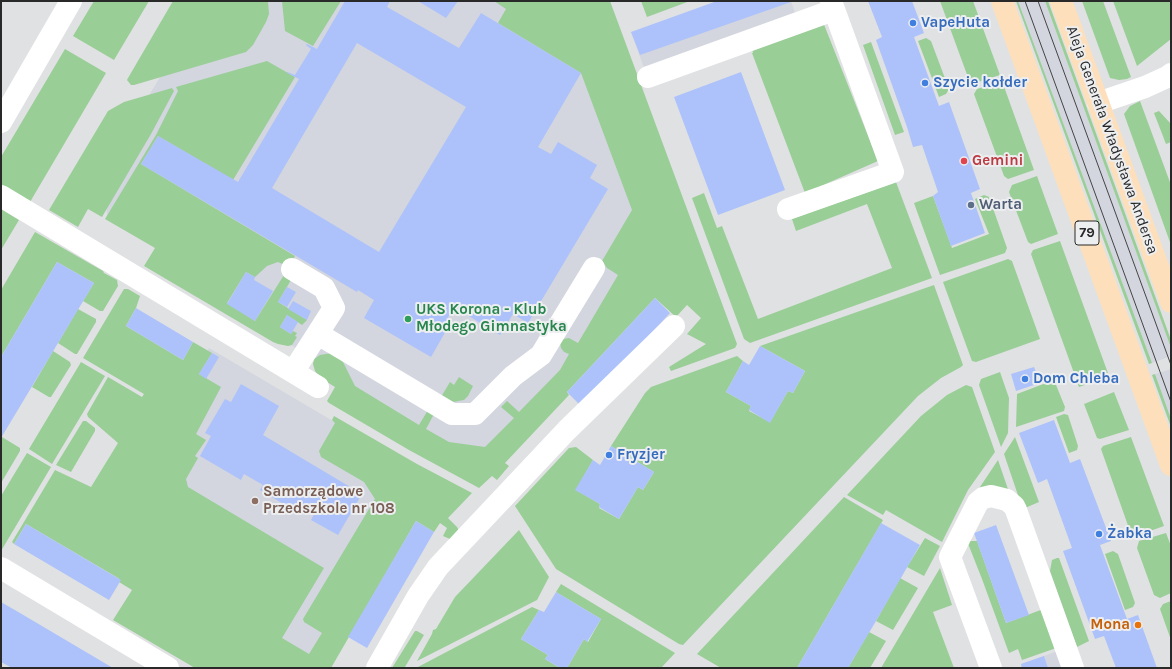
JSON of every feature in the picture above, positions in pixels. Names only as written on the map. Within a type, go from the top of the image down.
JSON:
[{"type":"main road","name":"79","points":[[1002,1],[1171,464]]},
{"type":"main road","name":"Aleja Generała Władysława Andersa","points":[[1061,1],[1171,302]]},
{"type":"street","points":[[1,122],[71,1]]},
{"type":"street","points":[[648,78],[833,6],[894,172],[788,209]]},
{"type":"street","points":[[1098,103],[1145,87],[1171,74]]},
{"type":"street","points":[[1,196],[318,387]]},
{"type":"street","points":[[318,334],[452,414],[475,414],[513,376],[542,355],[594,268]]},
{"type":"street","points":[[292,269],[324,288],[334,308],[293,372]]},
{"type":"street","points":[[377,668],[427,581],[438,567],[568,430],[674,326]]},
{"type":"street","points":[[991,668],[950,557],[978,502],[983,498],[991,496],[1007,500],[1016,510],[1073,668]]},
{"type":"street","points":[[1,568],[168,668]]},
{"type":"shaded area","points":[[206,1],[592,1],[683,260],[474,481],[338,382],[314,359],[160,265],[160,250],[108,219],[101,175]]},
{"type":"shaded area","points":[[791,1],[797,19],[646,73],[631,32]]},
{"type":"shaded area","points":[[1018,1],[1045,1],[1171,348],[1171,356],[1152,363]]},
{"type":"shaded area","name":"Samorządowe Przedszkole nr 108","points":[[209,348],[389,454],[415,519],[327,668],[91,542]]},
{"type":"shaded area","points":[[1171,369],[1171,419],[1155,374]]},
{"type":"shaded area","points":[[1061,650],[1067,668],[1022,668],[1021,664]]},
{"type":"green space","points":[[94,1],[149,1],[114,60],[73,36]]},
{"type":"green space","points":[[173,1],[268,1],[269,14],[253,45],[246,52],[131,85],[127,80],[128,78]]},
{"type":"green space","points":[[282,1],[341,1],[313,46],[285,31]]},
{"type":"green space","points":[[494,1],[610,1],[737,344],[735,348],[671,371],[669,367],[706,344],[687,334],[701,318],[687,305],[676,317],[655,298],[567,392],[569,395],[505,463],[509,466],[497,480],[492,476],[479,488],[409,450],[329,403],[327,401],[335,387],[318,375],[313,364],[314,359],[320,355],[332,353],[341,358],[355,386],[419,425],[428,410],[434,414],[426,429],[449,442],[485,447],[514,418],[501,407],[507,401],[519,412],[560,370],[569,354],[564,352],[560,343],[563,339],[569,338],[578,343],[618,275],[607,268],[602,261],[632,210],[581,73],[498,23],[506,9]]},
{"type":"green space","points":[[641,1],[690,1],[647,17]]},
{"type":"green space","points":[[940,1],[973,1],[1000,75],[975,83],[969,80]]},
{"type":"green space","points":[[1016,1],[1018,1],[1152,363],[1149,364]]},
{"type":"green space","points":[[1045,1],[1048,1],[1171,340],[1171,348]]},
{"type":"green space","points":[[1082,1],[1103,1],[1131,77],[1119,80],[1110,78]]},
{"type":"green space","points":[[1113,1],[1171,1],[1171,39],[1137,66]]},
{"type":"green space","points":[[823,22],[878,161],[805,193],[752,53],[752,48]]},
{"type":"green space","points":[[926,38],[931,41],[949,89],[946,94],[939,97],[918,41]]},
{"type":"green space","points":[[871,42],[904,132],[895,135],[863,45]]},
{"type":"green space","points":[[65,49],[106,73],[30,202],[1,184],[1,157]]},
{"type":"green space","points":[[267,61],[295,77],[233,180],[158,136],[141,164],[295,256],[289,267],[278,262],[267,266],[255,277],[246,272],[227,303],[255,321],[284,275],[291,280],[278,302],[307,320],[302,325],[287,315],[280,327],[291,334],[293,331],[297,333],[295,336],[297,337],[292,345],[288,346],[273,342],[144,266],[155,248],[105,219],[156,135],[178,91],[176,87]]},
{"type":"green space","points":[[1002,81],[1034,170],[1008,179],[1004,176],[974,94],[977,89]]},
{"type":"green space","points":[[172,88],[174,91],[151,134],[102,217],[88,209],[78,227],[49,210],[108,111],[124,102]]},
{"type":"green space","points":[[1140,101],[1171,185],[1171,245],[1124,114],[1130,106]]},
{"type":"green space","points":[[1159,111],[1171,124],[1171,142],[1166,144],[1154,113]]},
{"type":"green space","points":[[1037,176],[1058,234],[1031,244],[1028,242],[1009,192],[1012,185]]},
{"type":"green space","points":[[896,182],[932,278],[750,343],[744,339],[692,198],[704,193],[717,228],[722,226],[758,319],[892,268],[867,204],[796,231],[792,219]]},
{"type":"green space","points":[[984,195],[989,197],[1007,248],[1005,253],[940,275],[914,203],[933,196],[952,248],[989,234],[975,199]]},
{"type":"green space","points":[[1,209],[19,220],[1,250]]},
{"type":"green space","points":[[35,232],[117,280],[118,286],[103,311],[100,311],[83,301],[94,283],[57,262],[1,357],[1,290]]},
{"type":"green space","points":[[1060,241],[1109,376],[1079,387],[1031,254],[1033,250]]},
{"type":"green space","points":[[1008,259],[1012,261],[1040,339],[976,362],[972,361],[943,282]]},
{"type":"green space","points":[[934,285],[963,365],[941,378],[918,396],[683,645],[556,569],[515,506],[569,448],[576,447],[593,460],[576,490],[600,504],[599,508],[619,519],[638,487],[643,490],[654,472],[611,446],[645,393],[651,387],[737,356],[743,361],[726,392],[751,406],[749,411],[770,422],[788,391],[793,393],[805,371],[760,346]]},
{"type":"green space","points":[[124,289],[128,289],[140,296],[136,308],[126,326],[183,360],[193,342],[212,353],[199,374],[221,387],[196,434],[206,440],[195,456],[198,458],[186,479],[188,487],[324,568],[282,638],[309,654],[322,633],[304,622],[303,619],[375,499],[364,482],[321,457],[319,451],[335,423],[332,420],[334,416],[417,464],[472,493],[448,518],[458,529],[458,531],[450,539],[443,536],[447,528],[440,523],[434,532],[416,521],[331,668],[195,668],[113,620],[132,590],[119,582],[120,580],[118,578],[26,524],[14,544],[12,542],[55,470],[91,487],[118,443],[88,417],[87,414],[108,377],[142,397],[144,394],[83,358]]},
{"type":"green space","points":[[78,309],[96,319],[96,322],[77,354],[75,354],[58,343]]},
{"type":"green space","points":[[53,351],[70,362],[71,365],[51,397],[49,397],[32,387]]},
{"type":"green space","points":[[81,362],[105,376],[52,464],[29,449]]},
{"type":"green space","points":[[1000,372],[1009,398],[1008,433],[1001,447],[979,385],[981,379]]},
{"type":"green space","points":[[1155,374],[1171,419],[1171,427],[1152,375]]},
{"type":"green space","points":[[459,377],[473,386],[468,396],[464,400],[453,402],[441,397],[450,382],[454,385]]},
{"type":"green space","points":[[1054,380],[1065,407],[1064,411],[1016,427],[1017,394]]},
{"type":"green space","points":[[966,385],[972,387],[995,452],[968,490],[942,542],[886,510],[883,515],[847,495],[921,416],[947,395]]},
{"type":"green space","points":[[1114,392],[1129,430],[1100,439],[1097,438],[1084,404]]},
{"type":"green space","points":[[1064,414],[1068,415],[1078,446],[1077,450],[1069,453],[1056,417]]},
{"type":"green space","points":[[83,421],[86,421],[95,428],[95,431],[71,472],[56,465]]},
{"type":"green space","points":[[2,437],[20,448],[20,451],[1,483]]},
{"type":"green space","points":[[1015,437],[1039,502],[1025,508],[1021,504],[1004,454]]},
{"type":"green space","points":[[1131,437],[1164,526],[1136,536],[1131,534],[1101,449],[1103,446]]},
{"type":"green space","points":[[27,453],[51,467],[1,551],[1,496]]},
{"type":"green space","points":[[998,460],[1010,495],[974,496]]},
{"type":"green space","points":[[844,497],[883,520],[797,668],[721,668],[697,654]]},
{"type":"green space","points":[[519,530],[549,577],[537,600],[417,661],[433,630],[436,629],[455,597]]},
{"type":"green space","points":[[1166,533],[1171,546],[1171,593],[1160,598],[1154,595],[1137,548],[1139,541]]},
{"type":"green space","points":[[925,538],[940,546],[924,576],[907,567]]},
{"type":"green space","points":[[967,541],[977,541],[1006,623],[1046,608],[1059,647],[1022,660],[1018,649],[1009,653]]},
{"type":"green space","points":[[1113,551],[1118,554],[1135,603],[1133,607],[1125,610],[1105,554]]},
{"type":"green space","points":[[1059,558],[1089,641],[1077,647],[1050,571],[1052,560]]},
{"type":"green space","points":[[940,568],[952,605],[933,612],[954,668],[881,668]]},
{"type":"green space","points":[[900,578],[918,588],[893,630],[876,621]]},
{"type":"green space","points":[[561,584],[675,653],[661,668],[567,668],[584,639],[588,642],[601,619],[556,592]]},
{"type":"green space","points":[[1171,601],[1171,640],[1160,609],[1163,604]]},
{"type":"green space","points":[[532,607],[539,610],[521,639],[548,655],[545,659],[560,668],[416,668]]},
{"type":"green space","points":[[415,631],[424,635],[405,667],[392,668]]},
{"type":"green space","points":[[869,632],[886,641],[870,668],[848,668]]},
{"type":"building","points":[[345,1],[390,1],[387,7],[459,48],[481,13],[581,73],[538,147],[551,154],[558,142],[597,165],[590,178],[608,189],[528,323],[513,314],[500,335],[454,307],[447,319],[451,322],[431,357],[364,318],[374,300],[358,290],[357,292],[141,164],[158,136],[238,182],[299,79],[287,72],[295,75],[311,49],[306,45],[307,44],[317,49]],"holes":[[[357,43],[466,107],[379,252],[272,188]]]},
{"type":"building","points":[[418,1],[458,1],[446,18]]},
{"type":"building","points":[[717,1],[791,2],[640,55],[631,32]]},
{"type":"building","points":[[868,1],[912,1],[924,33],[914,37],[939,106],[949,102],[980,189],[971,193],[985,233],[951,246],[933,196],[938,192],[922,145],[913,147],[876,40],[882,37]]},
{"type":"building","points":[[741,72],[785,190],[718,215],[674,97]]},
{"type":"building","points":[[57,262],[94,283],[1,438],[1,357]]},
{"type":"building","points":[[246,272],[255,277],[254,280],[273,291],[255,321],[227,304]]},
{"type":"building","points":[[287,287],[296,292],[287,307],[278,302]]},
{"type":"building","points":[[655,298],[670,313],[582,407],[567,392]]},
{"type":"building","points":[[293,301],[311,311],[307,320],[288,309]]},
{"type":"building","points":[[136,308],[193,342],[183,360],[126,326]]},
{"type":"building","points":[[287,315],[298,322],[291,334],[280,327]]},
{"type":"building","points":[[760,346],[805,371],[793,393],[788,391],[770,423],[749,410],[751,406],[726,392],[743,361],[749,365]]},
{"type":"building","points":[[212,353],[219,357],[206,379],[199,374]]},
{"type":"building","name":"Dom Chleba","points":[[1034,367],[1040,383],[1016,391],[1011,374]]},
{"type":"building","points":[[241,384],[279,406],[263,435],[362,494],[338,535],[311,520],[314,514],[295,503],[292,509],[260,490],[263,485],[244,474],[241,480],[200,456],[211,436],[205,433],[225,399],[231,402]]},
{"type":"building","points":[[1054,420],[1070,463],[1080,459],[1111,541],[1100,545],[1127,619],[1138,615],[1157,668],[1116,668],[1104,636],[1095,639],[1063,551],[1072,548],[1047,479],[1038,483],[1019,433]]},
{"type":"building","points":[[611,446],[654,472],[643,490],[638,487],[619,519],[599,507],[600,504],[575,490],[593,460],[600,465]]},
{"type":"building","points":[[416,521],[434,532],[367,648],[348,637]]},
{"type":"building","points":[[881,523],[920,545],[876,621],[848,668],[797,668]]},
{"type":"building","points":[[26,524],[121,580],[109,600],[14,544]]},
{"type":"building","points":[[996,525],[1029,615],[1006,623],[974,533]]},
{"type":"building","points":[[556,592],[601,619],[587,642],[584,639],[567,668],[560,668],[545,659],[548,655],[521,639],[539,610],[544,612]]},
{"type":"building","points":[[1,602],[113,668],[12,668],[1,662]]},
{"type":"building","points":[[1044,656],[1048,668],[1022,668],[1021,664]]},
{"type":"tram line","points":[[1025,1],[1171,402]]},
{"type":"tram line","points":[[1038,1],[1171,365]]},
{"type":"place","name":"VapeHuta","points":[[913,23]]},
{"type":"place","name":"Szycie kołder","points":[[925,83]]},
{"type":"place","name":"Gemini","points":[[964,161]]},
{"type":"place","name":"Warta","points":[[971,205]]},
{"type":"place","name":"UKS Korona - Klub Młodego Gimnastyka","points":[[408,319]]},
{"type":"place","name":"Dom Chleba","points":[[1025,379]]},
{"type":"place","name":"Fryzjer","points":[[609,455]]},
{"type":"place","name":"Samorządowe Przedszkole nr 108","points":[[255,501]]},
{"type":"place","name":"Żabka","points":[[1099,534]]},
{"type":"place","name":"Mona","points":[[1138,625]]}]
